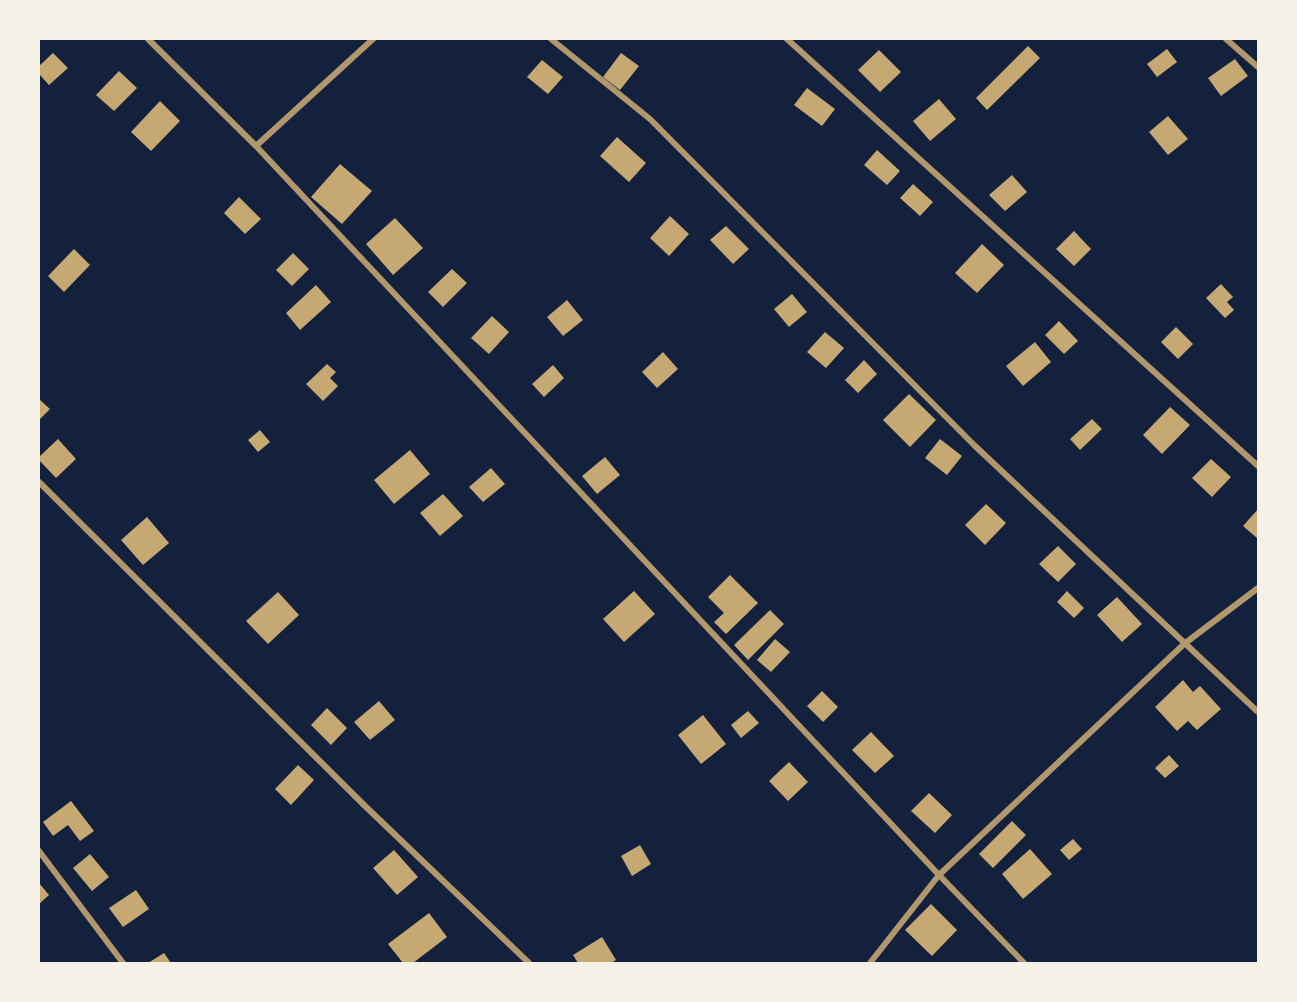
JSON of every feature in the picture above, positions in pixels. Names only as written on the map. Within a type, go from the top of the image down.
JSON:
[{"type":"street","points":[[148,39],[256,146],[1024,963]]},
{"type":"street","points":[[256,146],[373,39]]},
{"type":"street","points":[[551,39],[650,119],[974,445],[1258,712]]},
{"type":"street","points":[[787,39],[1258,466]]},
{"type":"street","points":[[1226,39],[1258,67]]},
{"type":"street","points":[[39,482],[356,797],[529,963]]},
{"type":"street","points":[[870,963],[939,874],[1184,644],[1258,588]]},
{"type":"street","points":[[39,851],[123,963]]},
{"type":"building","points":[[1028,46],[1040,58],[987,110],[976,98]]},
{"type":"building","points":[[1167,49],[1177,62],[1157,77],[1147,64]]},
{"type":"building","points":[[879,50],[901,72],[880,92],[858,70]]},
{"type":"building","points":[[53,53],[68,68],[49,85],[39,74],[39,66]]},
{"type":"building","points":[[621,53],[639,66],[620,90],[603,77]]},
{"type":"building","points":[[1235,59],[1248,76],[1221,96],[1208,78]]},
{"type":"building","points":[[542,60],[563,77],[548,94],[527,77]]},
{"type":"building","points":[[119,71],[137,88],[114,111],[96,95]]},
{"type":"building","points":[[807,88],[835,109],[822,126],[794,105]]},
{"type":"building","points":[[939,99],[956,119],[930,141],[913,121]]},
{"type":"building","points":[[160,101],[180,121],[151,151],[131,132]]},
{"type":"building","points":[[1168,116],[1188,139],[1168,155],[1149,132]]},
{"type":"building","points":[[617,137],[646,163],[629,182],[600,156]]},
{"type":"building","points":[[877,150],[900,171],[887,185],[864,165]]},
{"type":"building","points":[[340,164],[372,191],[342,224],[311,197]]},
{"type":"building","points":[[1012,175],[1027,192],[1005,211],[989,195]]},
{"type":"building","points":[[913,184],[933,202],[920,216],[900,198]]},
{"type":"building","points":[[239,197],[261,219],[245,234],[224,213]]},
{"type":"building","points":[[670,216],[689,234],[669,256],[650,238]]},
{"type":"building","points":[[395,218],[423,248],[393,275],[366,244]]},
{"type":"building","points":[[726,226],[749,249],[733,264],[710,240]]},
{"type":"building","points":[[1074,231],[1091,249],[1074,266],[1056,249]]},
{"type":"building","points":[[982,244],[1004,265],[977,293],[955,273]]},
{"type":"building","points":[[74,249],[90,265],[64,292],[48,276]]},
{"type":"building","points":[[293,253],[309,269],[292,286],[276,270]]},
{"type":"building","points":[[452,269],[467,283],[443,307],[428,292]]},
{"type":"building","points":[[1221,284],[1233,297],[1227,302],[1234,310],[1225,318],[1206,298]]},
{"type":"building","points":[[316,285],[331,302],[300,330],[286,313]]},
{"type":"building","points":[[792,294],[807,312],[789,327],[774,309]]},
{"type":"building","points":[[567,300],[583,320],[563,336],[547,317]]},
{"type":"building","points":[[492,316],[509,332],[489,354],[471,338]]},
{"type":"building","points":[[1059,321],[1078,341],[1064,354],[1045,335]]},
{"type":"building","points":[[1176,327],[1193,344],[1178,359],[1161,342]]},
{"type":"building","points":[[825,332],[844,348],[826,368],[807,352]]},
{"type":"building","points":[[1035,342],[1051,362],[1023,386],[1006,366]]},
{"type":"building","points":[[663,352],[678,369],[657,388],[642,372]]},
{"type":"building","points":[[864,360],[877,374],[858,393],[845,380]]},
{"type":"building","points":[[327,364],[336,372],[330,378],[338,386],[323,401],[306,384]]},
{"type":"building","points":[[553,365],[564,378],[544,397],[532,384]]},
{"type":"building","points":[[909,394],[936,420],[910,447],[883,420]]},
{"type":"building","points":[[39,399],[50,409],[39,420]]},
{"type":"building","points":[[1170,407],[1190,425],[1162,454],[1143,435]]},
{"type":"building","points":[[1092,419],[1102,429],[1080,450],[1070,439]]},
{"type":"building","points":[[260,430],[270,442],[258,452],[248,440]]},
{"type":"building","points":[[58,439],[76,459],[56,478],[39,460],[39,457]]},
{"type":"building","points":[[940,439],[962,456],[947,475],[925,458]]},
{"type":"building","points":[[410,450],[430,474],[394,504],[374,480]]},
{"type":"building","points":[[605,457],[620,475],[597,494],[582,476]]},
{"type":"building","points":[[1211,459],[1231,477],[1212,497],[1192,478]]},
{"type":"building","points":[[491,468],[505,484],[483,502],[469,487]]},
{"type":"building","points":[[443,494],[463,516],[440,536],[420,513]]},
{"type":"building","points":[[986,504],[1006,523],[985,545],[965,525]]},
{"type":"building","points":[[1258,509],[1258,537],[1257,538],[1243,526]]},
{"type":"building","points":[[147,517],[169,543],[143,565],[121,540]]},
{"type":"building","points":[[1058,546],[1076,564],[1058,582],[1039,564]]},
{"type":"building","points":[[730,575],[758,603],[726,634],[714,622],[724,613],[708,597]]},
{"type":"building","points":[[634,591],[655,614],[624,642],[603,619]]},
{"type":"building","points":[[1067,591],[1084,608],[1074,618],[1057,602]]},
{"type":"building","points":[[278,592],[299,615],[268,644],[246,621]]},
{"type":"building","points":[[1117,597],[1142,624],[1122,642],[1097,615]]},
{"type":"building","points":[[770,610],[784,624],[748,660],[734,645]]},
{"type":"building","points":[[775,639],[790,652],[771,672],[757,660]]},
{"type":"building","points":[[1183,680],[1193,692],[1200,686],[1221,709],[1197,730],[1188,721],[1177,731],[1155,707]]},
{"type":"building","points":[[822,691],[838,707],[823,722],[807,706]]},
{"type":"building","points":[[379,701],[395,720],[370,740],[354,722]]},
{"type":"building","points":[[327,708],[347,728],[331,745],[311,725]]},
{"type":"building","points":[[748,711],[759,723],[741,738],[731,725]]},
{"type":"building","points":[[703,715],[726,744],[701,764],[678,735]]},
{"type":"building","points":[[871,732],[894,756],[875,773],[852,750]]},
{"type":"building","points":[[1169,755],[1179,766],[1165,778],[1155,768]]},
{"type":"building","points":[[789,762],[808,782],[788,801],[769,781]]},
{"type":"building","points":[[298,765],[314,780],[291,805],[275,789]]},
{"type":"building","points":[[929,793],[952,815],[935,833],[911,811]]},
{"type":"building","points":[[71,801],[94,831],[80,841],[68,825],[53,836],[43,822]]},
{"type":"building","points":[[1012,821],[1026,835],[993,868],[979,854]]},
{"type":"building","points":[[1073,839],[1082,849],[1069,860],[1060,850]]},
{"type":"building","points":[[640,845],[651,864],[632,876],[621,856]]},
{"type":"building","points":[[1030,849],[1052,874],[1023,899],[1002,874]]},
{"type":"building","points":[[394,850],[418,877],[397,895],[373,868]]},
{"type":"building","points":[[90,854],[109,877],[92,891],[73,868]]},
{"type":"building","points":[[39,883],[49,895],[39,904]]},
{"type":"building","points":[[136,890],[149,909],[123,927],[109,908]]},
{"type":"building","points":[[931,904],[957,930],[932,956],[905,930]]},
{"type":"building","points":[[429,913],[447,937],[413,963],[403,963],[388,944]]},
{"type":"building","points":[[602,937],[616,960],[611,963],[578,963],[573,955]]},
{"type":"building","points":[[164,953],[171,963],[148,963]]}]
